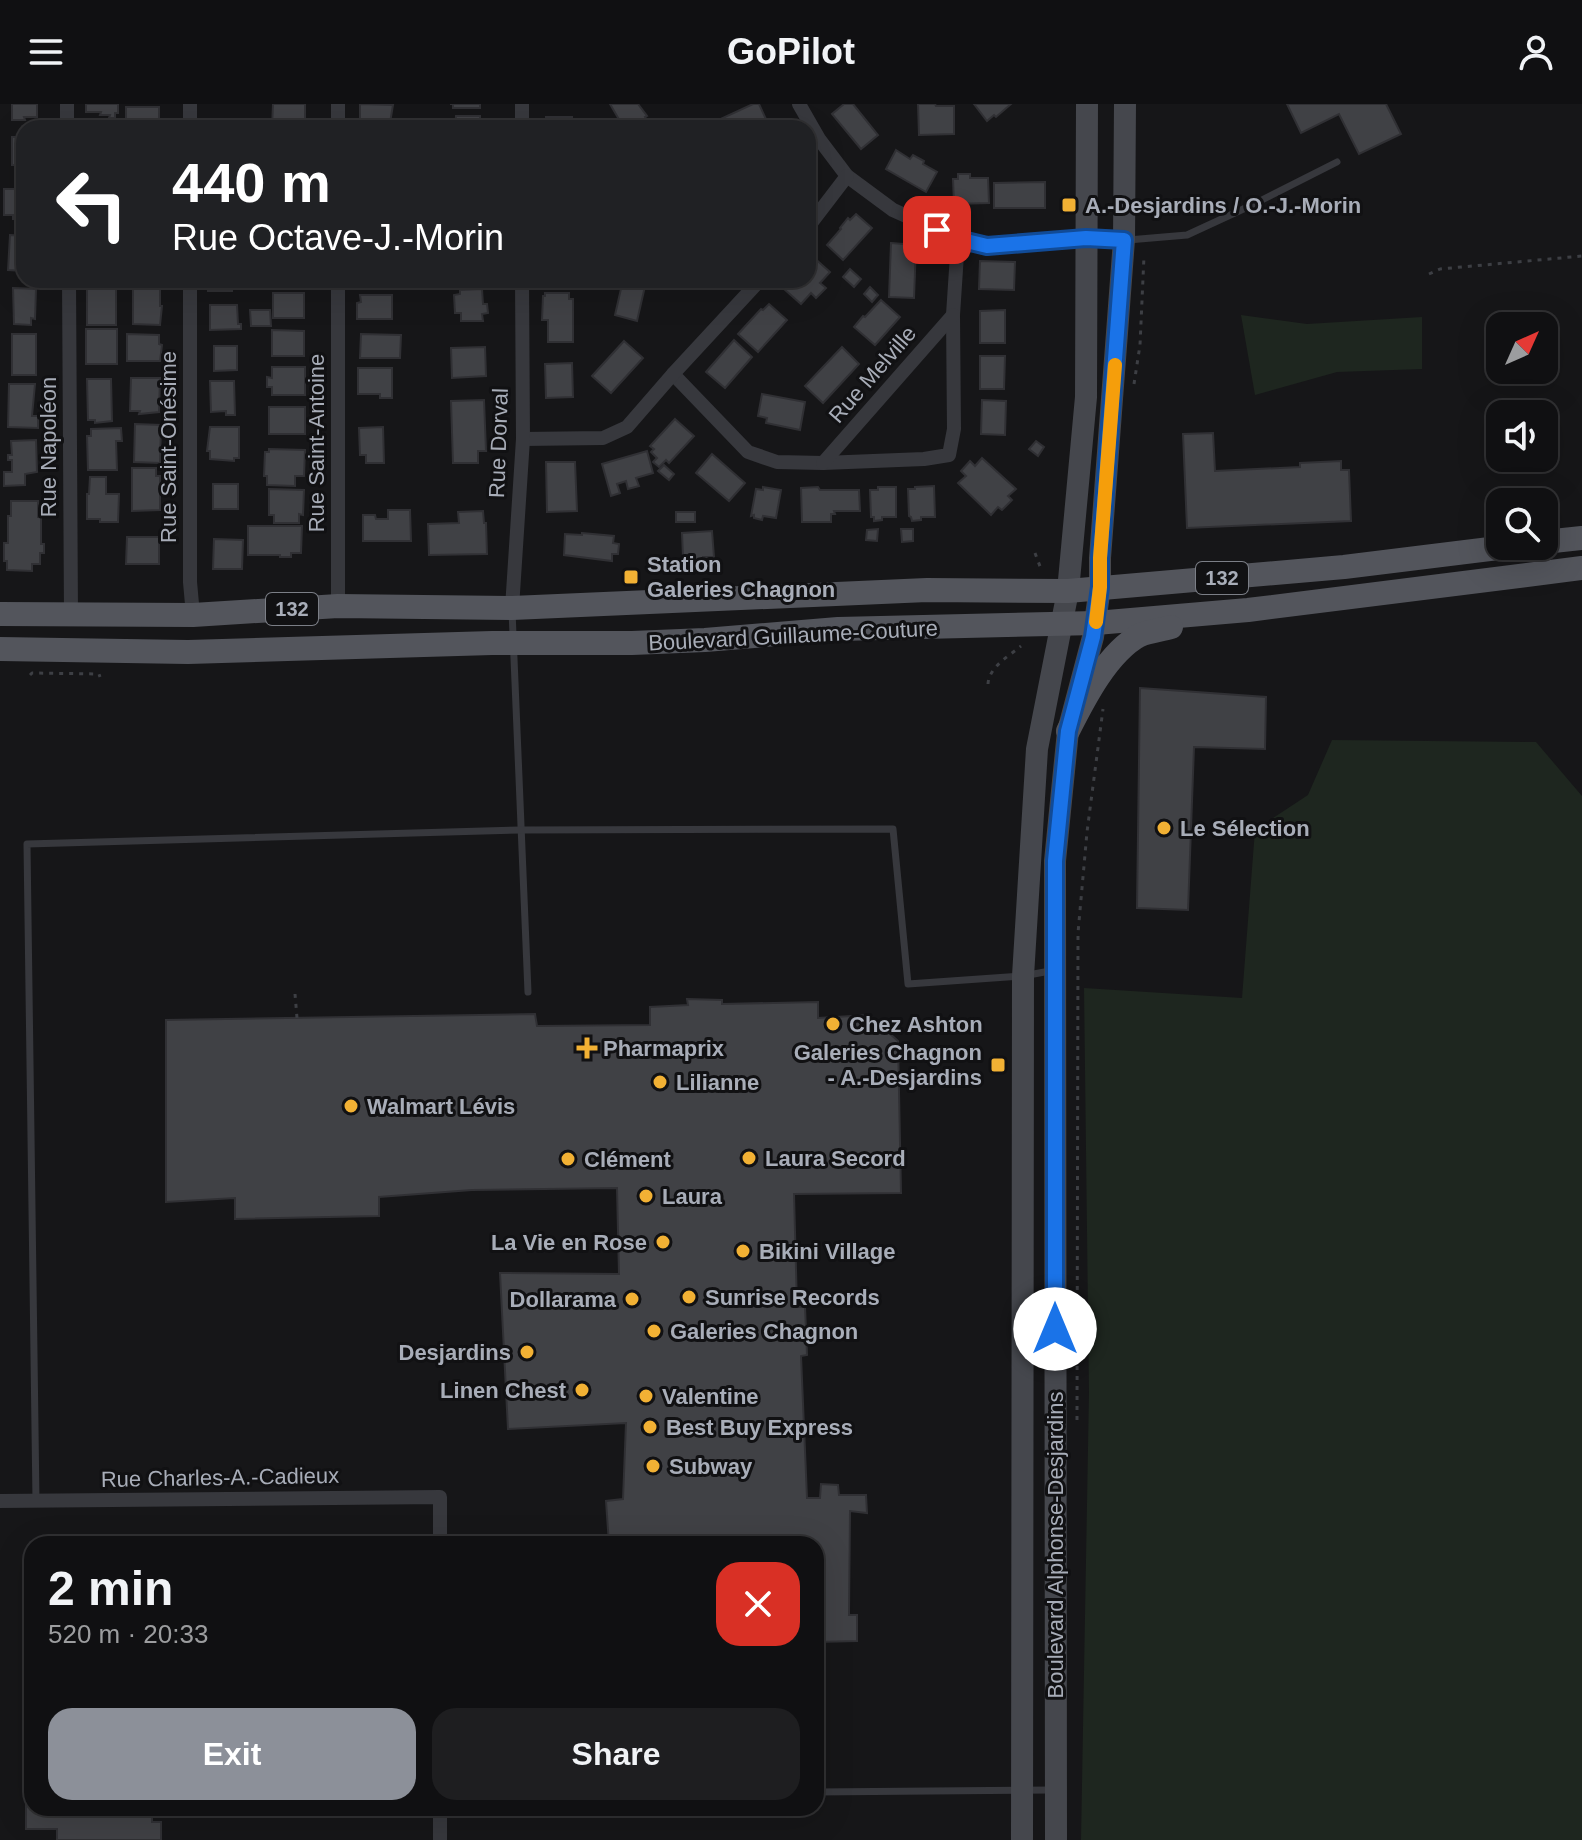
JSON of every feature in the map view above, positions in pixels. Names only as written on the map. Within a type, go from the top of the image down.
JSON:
[{"type":"main road","name":"Boulevard Alphonse-Desjardins","points":[[1022,1840],[1023,976],[1037,749],[1068,591],[1086,397],[1087,104]]},
{"type":"main road","name":"Boulevard Alphonse-Desjardins","points":[[1056,1840],[1055,861],[1068,731],[1096,623],[1100,587],[1124,240],[1125,104]]},
{"type":"main road","points":[[1558,541],[1582,538]]},
{"type":"main road","name":"Boulevard Guillaume-Couture","points":[[0,614],[193,615],[338,606],[512,608],[911,591],[1068,591],[1344,567],[1486,549]]},
{"type":"main road","name":"Boulevard Guillaume-Couture","points":[[0,649],[188,652],[705,640],[838,629],[1096,623],[1248,610],[1582,568]]},
{"type":"main road","points":[[1068,731],[1101,674],[1116,653],[1130,641],[1144,633],[1248,610]]},
{"type":"street","points":[[816,134],[847,176],[893,210],[958,239],[987,246],[1086,238],[1124,240]]},
{"type":"street","points":[[816,217],[847,176]]},
{"type":"street","name":"Rue Melville","points":[[673,374],[748,452],[777,462],[924,459],[949,455],[954,429],[953,315],[958,239]]},
{"type":"street","name":"Rue Napoléon","points":[[69,288],[71,614]]},
{"type":"street","name":"Rue Saint-Onésime","points":[[190,288],[190,582],[193,615]]},
{"type":"street","name":"Rue Saint-Antoine","points":[[338,288],[338,606]]},
{"type":"street","name":"Rue Dorval","points":[[512,608],[523,439],[522,288]]},
{"type":"street","points":[[523,439],[603,438],[627,427],[753,288]]},
{"type":"street","name":"Rue Melville","points":[[823,463],[953,315]]},
{"type":"street","name":"Rue Charles-A.-Cadieux","points":[[0,1501],[440,1497],[440,1536]]},
{"type":"street","points":[[440,1816],[440,1840]]},
{"type":"lane","points":[[1124,240],[1187,235],[1337,162]]},
{"type":"lane","points":[[512,608],[528,992]]},
{"type":"lane","points":[[36,1501],[27,844],[521,830],[893,829],[908,984],[1023,976],[1055,970]]},
{"type":"lane","points":[[824,1792],[1056,1790]]},
{"type":"path","points":[[1429,274],[1440,269],[1582,256]]},
{"type":"path","points":[[1035,553],[1042,573]]},
{"type":"path","points":[[988,684],[992,671],[1026,642]]},
{"type":"path","points":[[30,675],[99,674],[100,677]]},
{"type":"path","points":[[1076,1429],[1078,933],[1104,702]]},
{"type":"path","points":[[295,994],[297,1018]]},
{"type":"shaded area","points":[[1241,315],[1307,324],[1422,317],[1422,369],[1337,372],[1255,395]]},
{"type":"shaded area","points":[[1332,740],[1536,742],[1582,796],[1582,1840],[1081,1840],[1089,1392],[1084,988],[1242,998],[1255,830],[1308,795]]},
{"type":"building","points":[[12,104],[37,104],[37,117],[12,120]]},
{"type":"building","points":[[86,104],[118,104],[118,113],[115,113],[115,118],[109,118],[110,115],[100,115],[101,112],[86,112]]},
{"type":"building","points":[[273,104],[305,104],[305,120],[272,120]]},
{"type":"building","points":[[360,104],[393,105],[390,120],[360,120]]},
{"type":"building","points":[[453,104],[480,104],[480,108],[453,108]]},
{"type":"building","points":[[610,104],[638,104],[647,116],[647,120],[619,120]]},
{"type":"building","points":[[759,104],[766,120],[718,120]]},
{"type":"building","points":[[844,104],[853,104],[878,135],[861,149],[832,114]]},
{"type":"building","points":[[918,104],[954,106],[954,134],[919,135]]},
{"type":"building","points":[[974,104],[1011,104],[987,121]]},
{"type":"building","points":[[1287,104],[1386,104],[1401,134],[1359,154],[1339,114],[1301,133]]},
{"type":"building","points":[[126,107],[159,107],[159,120],[126,120]]},
{"type":"building","points":[[456,116],[480,116],[480,120],[456,120]]},
{"type":"building","points":[[546,117],[572,117],[572,120],[546,120]]},
{"type":"building","points":[[12,137],[16,137],[16,165],[12,165]]},
{"type":"building","points":[[896,150],[910,159],[913,155],[937,172],[926,192],[886,169]]},
{"type":"building","points":[[958,174],[988,178],[989,203],[954,204],[953,179],[958,179]]},
{"type":"building","points":[[1045,182],[1045,208],[994,208],[994,183]]},
{"type":"building","points":[[4,189],[16,189],[16,219],[13,215],[4,215]]},
{"type":"building","points":[[856,214],[872,228],[843,260],[827,245],[848,218],[850,220]]},
{"type":"building","points":[[10,235],[16,235],[16,270],[8,270]]},
{"type":"building","points":[[891,243],[916,245],[914,298],[889,297]]},
{"type":"building","points":[[816,260],[830,272],[820,283],[826,288],[816,298],[811,293],[801,304],[784,289],[816,288]]},
{"type":"building","points":[[980,261],[1015,262],[1014,290],[979,289]]},
{"type":"building","points":[[850,269],[861,279],[854,287],[843,277]]},
{"type":"building","points":[[870,287],[878,295],[872,302],[864,294]]},
{"type":"building","points":[[13,288],[36,289],[35,319],[31,318],[31,325],[14,324]]},
{"type":"building","points":[[87,288],[116,288],[116,325],[87,325]]},
{"type":"building","points":[[133,288],[160,288],[160,325],[133,324]]},
{"type":"building","points":[[208,288],[232,288],[232,291],[208,291]]},
{"type":"building","points":[[621,288],[645,288],[637,321],[615,315]]},
{"type":"building","points":[[482,289],[483,304],[487,304],[488,313],[482,314],[483,321],[461,321],[461,313],[455,313],[454,295],[460,294],[460,290]]},
{"type":"building","points":[[273,293],[304,293],[304,318],[273,318]]},
{"type":"building","points":[[545,293],[569,293],[569,299],[573,299],[573,342],[548,342],[548,320],[542,320]]},
{"type":"building","points":[[360,295],[392,295],[392,319],[357,319]]},
{"type":"building","points":[[881,300],[900,317],[875,345],[854,327]]},
{"type":"building","points":[[769,304],[787,320],[758,352],[738,334]]},
{"type":"building","points":[[210,305],[237,305],[241,329],[210,330]]},
{"type":"building","points":[[250,310],[270,310],[271,326],[251,326]]},
{"type":"building","points":[[1005,310],[1005,343],[980,343],[980,311]]},
{"type":"building","points":[[86,329],[117,329],[117,364],[86,364]]},
{"type":"building","points":[[272,330],[304,331],[304,356],[272,356]]},
{"type":"building","points":[[12,334],[36,334],[36,375],[12,375]]},
{"type":"building","points":[[127,334],[159,335],[159,344],[162,345],[160,361],[127,361]]},
{"type":"building","points":[[361,334],[401,335],[400,358],[360,358]]},
{"type":"building","points":[[734,340],[752,357],[725,388],[706,372]]},
{"type":"building","points":[[624,341],[643,358],[611,393],[592,376]]},
{"type":"building","points":[[214,346],[237,346],[237,370],[214,371]]},
{"type":"building","points":[[485,347],[486,376],[452,378],[451,348]]},
{"type":"building","points":[[842,347],[859,364],[823,403],[805,386]]},
{"type":"building","points":[[980,356],[1005,356],[1004,389],[980,389]]},
{"type":"building","points":[[572,363],[573,397],[546,398],[545,364]]},
{"type":"building","points":[[272,367],[305,367],[305,395],[272,395],[272,387],[267,387],[267,377],[272,378]]},
{"type":"building","points":[[358,368],[392,368],[392,398],[380,398],[380,394],[358,394]]},
{"type":"building","points":[[131,378],[160,378],[159,412],[139,414],[140,411],[130,411]]},
{"type":"building","points":[[87,379],[111,379],[112,421],[95,423],[95,420],[88,420]]},
{"type":"building","points":[[210,381],[234,381],[235,415],[226,415],[226,411],[211,412]]},
{"type":"building","points":[[9,384],[35,384],[32,416],[38,416],[38,428],[8,427]]},
{"type":"building","points":[[762,394],[805,402],[800,430],[766,423],[767,418],[758,416]]},
{"type":"building","points":[[484,400],[486,451],[478,451],[478,463],[453,463],[451,401]]},
{"type":"building","points":[[982,400],[1006,401],[1005,435],[981,434]]},
{"type":"building","points":[[269,407],[305,407],[305,434],[269,434]]},
{"type":"building","points":[[675,419],[694,436],[669,463],[666,460],[659,467],[653,462],[657,458],[650,446]]},
{"type":"building","points":[[135,424],[161,425],[160,463],[134,462]]},
{"type":"building","points":[[210,427],[239,427],[239,458],[234,458],[234,461],[210,459],[210,451],[207,451]]},
{"type":"building","points":[[383,427],[384,463],[366,463],[366,455],[360,455],[359,428]]},
{"type":"building","points":[[121,428],[122,441],[116,441],[117,470],[88,470],[87,436],[91,436],[91,429]]},
{"type":"building","points":[[1213,433],[1215,471],[1300,467],[1300,463],[1341,461],[1341,470],[1349,470],[1351,521],[1187,528],[1183,434]]},
{"type":"building","points":[[36,440],[37,472],[25,474],[25,485],[4,486],[4,472],[12,472],[12,460],[8,460],[8,455],[12,455],[11,441]]},
{"type":"building","points":[[1036,441],[1044,447],[1038,456],[1029,449]]},
{"type":"building","points":[[269,449],[305,450],[304,476],[295,476],[295,486],[267,485],[267,476],[264,476],[265,452]]},
{"type":"building","points":[[647,451],[653,473],[636,478],[639,486],[628,489],[626,481],[617,484],[620,493],[611,496],[602,464]]},
{"type":"building","points":[[712,454],[745,483],[729,501],[696,473]]},
{"type":"building","points":[[982,458],[1016,489],[1008,496],[1012,500],[1002,510],[998,507],[991,515],[958,483],[966,476],[961,471],[970,461],[975,466]]},
{"type":"building","points":[[546,462],[575,462],[577,511],[547,512]]},
{"type":"building","points":[[664,465],[674,474],[669,480],[658,471]]},
{"type":"building","points":[[132,468],[156,468],[156,476],[160,476],[160,510],[132,511]]},
{"type":"building","points":[[90,477],[106,477],[106,494],[119,494],[118,522],[87,519]]},
{"type":"building","points":[[213,484],[238,484],[238,509],[213,509]]},
{"type":"building","points":[[934,486],[935,517],[912,521],[908,489]]},
{"type":"building","points":[[763,487],[781,490],[776,518],[763,516],[762,520],[751,516],[756,489],[763,490]]},
{"type":"building","points":[[818,487],[820,490],[859,490],[860,511],[834,511],[831,522],[802,522],[801,488]]},
{"type":"building","points":[[878,487],[896,487],[896,517],[882,517],[882,520],[874,521],[871,517],[870,490],[878,490]]},
{"type":"building","points":[[269,489],[304,490],[303,515],[299,514],[299,523],[274,523],[274,515],[269,515]]},
{"type":"building","points":[[11,501],[38,501],[44,553],[40,553],[40,564],[32,564],[32,571],[7,570],[7,561],[4,561]]},
{"type":"building","points":[[388,510],[410,510],[411,541],[363,541],[363,515],[388,519]]},
{"type":"building","points":[[483,511],[487,554],[429,555],[428,524],[459,523],[458,512]]},
{"type":"building","points":[[676,512],[695,512],[695,522],[676,522]]},
{"type":"building","points":[[248,526],[302,526],[301,553],[291,553],[291,557],[248,555]]},
{"type":"building","points":[[878,529],[877,541],[866,540],[867,530]]},
{"type":"building","points":[[901,529],[913,529],[913,541],[902,542]]},
{"type":"building","points":[[712,531],[714,557],[703,557],[703,562],[693,563],[693,556],[683,557],[682,533]]},
{"type":"building","points":[[565,534],[614,536],[613,543],[619,544],[618,554],[612,554],[612,561],[564,555]]},
{"type":"building","points":[[127,537],[159,537],[159,564],[126,564]]},
{"type":"building","points":[[214,539],[243,540],[242,569],[213,569]]},
{"type":"building","name":"Le Sélection","points":[[1140,688],[1266,697],[1265,749],[1194,747],[1188,910],[1137,908]]},
{"type":"building","name":"Galeries Chagnon","points":[[687,999],[722,1000],[722,1004],[818,1002],[818,1018],[869,1015],[898,1041],[901,1193],[794,1194],[797,1307],[805,1307],[807,1355],[801,1356],[807,1498],[820,1498],[821,1484],[838,1485],[839,1495],[866,1495],[867,1513],[850,1511],[849,1615],[857,1615],[857,1641],[824,1642],[824,1536],[608,1536],[606,1501],[623,1499],[626,1423],[508,1429],[500,1273],[619,1274],[617,1188],[472,1190],[379,1197],[379,1216],[235,1219],[235,1198],[166,1202],[166,1020],[535,1014],[537,1026],[650,1025],[650,1007],[688,1005]]},
{"type":"building","points":[[26,1816],[152,1816],[152,1822],[161,1822],[161,1840],[57,1840],[57,1829],[26,1829]]},
{"type":"slow traffic","points":[[1096,622],[1115,365]]},
{"type":"place","name":"A.-Desjardins / O.-J.-Morin","points":[[1069,205]]},
{"type":"place","name":"Station Galeries Chagnon","points":[[631,577]]},
{"type":"place","name":"Le Sélection","points":[[1164,828]]},
{"type":"place","name":"Chez Ashton","points":[[833,1024]]},
{"type":"place","name":"Pharmaprix","points":[[587,1048]]},
{"type":"place","name":"Galeries Chagnon - A.-Desjardins","points":[[998,1065]]},
{"type":"place","name":"Lilianne","points":[[660,1082]]},
{"type":"place","name":"Walmart Lévis","points":[[351,1106]]},
{"type":"place","name":"Laura Secord","points":[[749,1158]]},
{"type":"place","name":"Clément","points":[[568,1159]]},
{"type":"place","name":"Laura","points":[[646,1196]]},
{"type":"place","name":"La Vie en Rose","points":[[663,1242]]},
{"type":"place","name":"Bikini Village","points":[[743,1251]]},
{"type":"place","name":"Sunrise Records","points":[[689,1297]]},
{"type":"place","name":"Dollarama","points":[[632,1299]]},
{"type":"place","name":"Galeries Chagnon","points":[[654,1331]]},
{"type":"place","name":"Desjardins","points":[[527,1352]]},
{"type":"place","name":"Linen Chest","points":[[582,1390]]},
{"type":"place","name":"Valentine","points":[[646,1396]]},
{"type":"place","name":"Best Buy Express","points":[[650,1427]]},
{"type":"place","name":"Subway","points":[[653,1466]]},
{"type":"route","points":[[937,230],[987,246],[1086,238],[1124,240],[1100,587],[1093,637],[1068,731],[1055,861],[1055,1329]]}]
